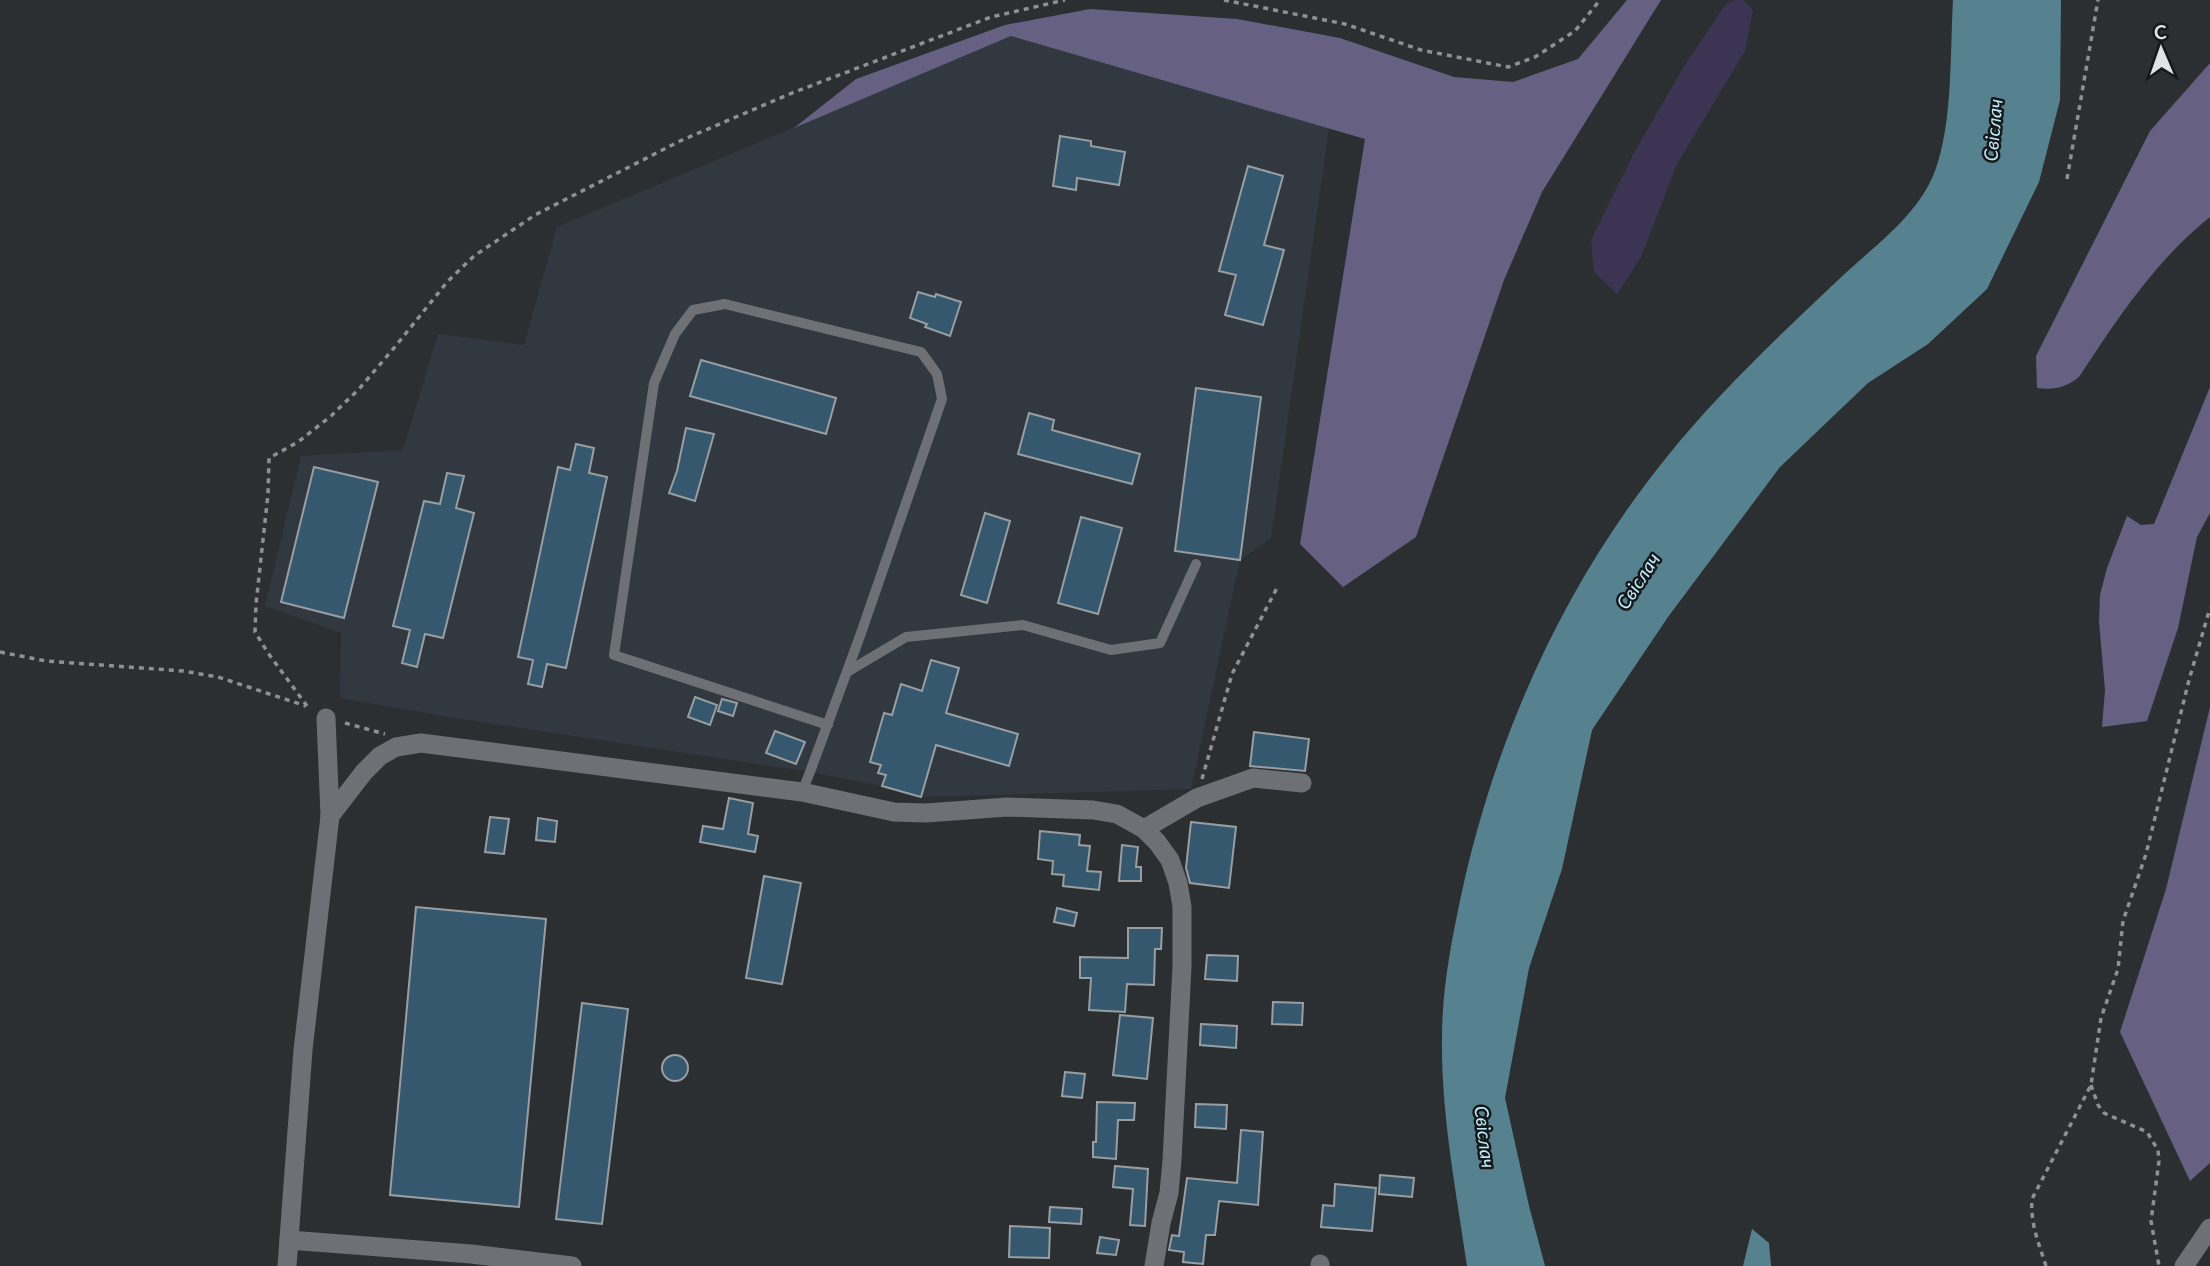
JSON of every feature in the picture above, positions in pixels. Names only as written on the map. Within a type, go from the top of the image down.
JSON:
[{"type":"street","points":[[287,1266],[303,1050],[330,816],[326,718]]},
{"type":"street","points":[[330,816],[380,756],[396,747],[421,743],[802,792],[894,812],[926,813],[1007,807],[1093,810],[1117,814],[1144,829],[1170,860],[1182,907],[1182,967],[1170,1193],[1161,1223],[1154,1266]]},
{"type":"street","points":[[1144,829],[1197,798],[1254,778],[1302,783]]},
{"type":"street","points":[[2184,1266],[2210,1228]]},
{"type":"street","points":[[289,1240],[470,1260],[572,1266]]},
{"type":"lane","points":[[802,792],[828,725],[847,672],[942,399],[937,374],[920,352],[725,304],[693,310],[675,334],[653,383],[614,655],[828,725]]},
{"type":"lane","points":[[847,672],[906,637],[1023,625],[1111,650],[1160,643],[1196,564]]},
{"type":"path","points":[[307,706],[255,632],[269,458],[298,442],[350,398],[448,281],[474,256],[535,215],[680,141],[792,93],[991,17],[1065,0]]},
{"type":"path","points":[[1224,0],[1345,24],[1421,50],[1508,67],[1535,57],[1575,31],[1600,0]]},
{"type":"path","points":[[2067,179],[2098,0]]},
{"type":"path","points":[[1197,798],[1232,674],[1278,586]]},
{"type":"path","points":[[2046,1266],[2033,1226],[2032,1199],[2091,1085],[2101,1018],[2118,969],[2123,921],[2146,854],[2189,680],[2210,608]]},
{"type":"path","points":[[0,652],[46,661],[183,671],[218,677],[307,706],[326,718],[421,743]]},
{"type":"path","points":[[2091,1085],[2098,1105],[2105,1113],[2147,1132],[2158,1150],[2151,1221],[2159,1266]]},
{"type":"shaded area","points":[[1627,0],[1661,0],[1542,192],[1504,280],[1416,537],[1343,587],[1300,544],[1365,139],[1011,36],[794,128],[856,79],[1005,25],[1090,9],[1237,19],[1340,38],[1454,77],[1513,82],[1578,59]]},
{"type":"shaded area","points":[[1743,0],[1753,10],[1745,51],[1677,164],[1641,257],[1617,294],[1594,272],[1591,240],[1635,151],[1685,65],[1726,4]]},
{"type":"shaded area","points":[[1011,36],[1329,128],[1271,538],[1240,560],[1191,789],[921,797],[882,786],[810,772],[340,698],[341,633],[265,606],[301,456],[403,450],[438,334],[524,345],[557,227]]},
{"type":"shaded area","points":[[2210,63],[2210,217],[2154,272],[2079,377],[2059,387],[2037,388],[2036,356],[2150,131]]},
{"type":"shaded area","points":[[2210,387],[2210,513],[2197,537],[2178,628],[2147,721],[2102,727],[2105,690],[2099,622],[2100,595],[2107,568],[2127,516],[2141,525],[2154,524]]},
{"type":"shaded area","points":[[2210,707],[2210,1163],[2190,1181],[2120,1032],[2166,889]]},
{"type":"water","name":"Свіслач","points":[[1953,0],[2061,0],[2060,100],[2039,182],[1987,289],[1928,344],[1868,383],[1780,467],[1668,617],[1592,730],[1562,869],[1529,968],[1505,1098],[1545,1266],[1467,1266],[1444,1095],[1444,1002],[1454,931],[1475,837],[1514,721],[1565,610],[1629,506],[1666,458],[1748,367],[1905,218],[1927,188],[1941,152],[1948,110]]},
{"type":"water","points":[[1752,1229],[1769,1243],[1771,1266],[1743,1266]]},
{"type":"building","points":[[1060,136],[1091,141],[1091,146],[1125,152],[1119,185],[1077,178],[1076,190],[1053,186]]},
{"type":"building","points":[[1248,166],[1283,176],[1264,245],[1284,250],[1263,325],[1225,315],[1236,275],[1219,271]]},
{"type":"building","points":[[918,292],[935,297],[936,294],[961,302],[950,336],[910,318]]},
{"type":"building","points":[[701,360],[836,398],[826,434],[690,396]]},
{"type":"building","points":[[1196,388],[1261,397],[1240,560],[1175,551]]},
{"type":"building","points":[[1029,413],[1054,420],[1052,430],[1140,454],[1132,484],[1018,454]]},
{"type":"building","points":[[686,428],[714,434],[695,501],[669,493],[677,471]]},
{"type":"building","points":[[576,444],[594,448],[589,473],[607,477],[566,668],[547,664],[542,687],[528,684],[533,660],[518,657],[558,467],[570,470]]},
{"type":"building","points":[[314,467],[378,482],[344,618],[281,602]]},
{"type":"building","points":[[447,473],[464,476],[456,508],[474,513],[443,638],[425,634],[417,667],[402,663],[410,630],[393,626],[424,501],[440,504]]},
{"type":"building","points":[[985,513],[1010,521],[987,603],[961,595]]},
{"type":"building","points":[[1081,517],[1122,528],[1098,614],[1058,603]]},
{"type":"building","points":[[931,660],[959,668],[946,713],[1018,734],[1009,766],[936,745],[921,797],[882,786],[886,775],[878,773],[881,765],[870,762],[884,713],[892,715],[901,684],[922,691]]},
{"type":"building","points":[[695,697],[717,705],[710,725],[688,717]]},
{"type":"building","points":[[722,699],[737,703],[733,716],[718,711]]},
{"type":"building","points":[[775,731],[805,742],[796,764],[766,753]]},
{"type":"building","points":[[1254,732],[1309,739],[1305,771],[1250,766]]},
{"type":"building","points":[[729,798],[753,803],[748,834],[758,836],[755,852],[700,842],[703,826],[723,829]]},
{"type":"building","points":[[490,817],[509,819],[504,854],[485,852]]},
{"type":"building","points":[[538,818],[557,821],[555,842],[536,840]]},
{"type":"building","points":[[1191,822],[1236,827],[1229,888],[1190,883],[1186,868]]},
{"type":"building","points":[[1040,831],[1080,835],[1079,845],[1090,846],[1087,871],[1101,872],[1099,890],[1063,886],[1064,875],[1052,874],[1053,861],[1038,859]]},
{"type":"building","points":[[1122,845],[1138,847],[1136,867],[1141,867],[1141,881],[1119,881]]},
{"type":"building","points":[[764,876],[801,883],[782,984],[746,978]]},
{"type":"building","points":[[416,907],[546,919],[519,1207],[390,1195]]},
{"type":"building","points":[[1057,908],[1077,913],[1074,926],[1054,922]]},
{"type":"building","points":[[1128,928],[1162,928],[1161,949],[1155,949],[1154,985],[1127,984],[1125,1012],[1089,1010],[1091,978],[1080,978],[1080,957],[1128,958]]},
{"type":"building","points":[[1207,955],[1238,956],[1237,981],[1205,979]]},
{"type":"building","points":[[1273,1002],[1303,1003],[1302,1025],[1272,1024]]},
{"type":"building","points":[[582,1003],[628,1009],[602,1224],[556,1219]]},
{"type":"building","points":[[1120,1015],[1153,1018],[1147,1079],[1113,1075]]},
{"type":"building","points":[[1201,1024],[1237,1026],[1236,1048],[1200,1045]]},
{"type":"building","points":[[675,1055],[684,1059],[688,1068],[684,1077],[675,1081],[666,1077],[662,1068],[666,1059]]},
{"type":"building","points":[[1065,1072],[1085,1074],[1082,1098],[1062,1096]]},
{"type":"building","points":[[1097,1102],[1135,1103],[1134,1120],[1118,1120],[1116,1159],[1093,1157]]},
{"type":"building","points":[[1196,1104],[1227,1105],[1226,1129],[1195,1127]]},
{"type":"building","points":[[1241,1130],[1263,1132],[1258,1205],[1219,1201],[1215,1235],[1206,1235],[1203,1264],[1183,1262],[1184,1252],[1169,1250],[1172,1235],[1179,1236],[1187,1178],[1237,1183]]},
{"type":"building","points":[[1115,1166],[1148,1169],[1145,1226],[1130,1225],[1133,1189],[1113,1187]]},
{"type":"building","points":[[1380,1175],[1414,1178],[1412,1197],[1379,1194]]},
{"type":"building","points":[[1335,1184],[1376,1188],[1372,1231],[1321,1227],[1323,1205],[1334,1206]]},
{"type":"building","points":[[1050,1207],[1082,1209],[1081,1224],[1049,1222]]},
{"type":"building","points":[[1010,1226],[1050,1228],[1049,1258],[1009,1257]]},
{"type":"building","points":[[1100,1237],[1119,1240],[1116,1255],[1097,1253]]}]
